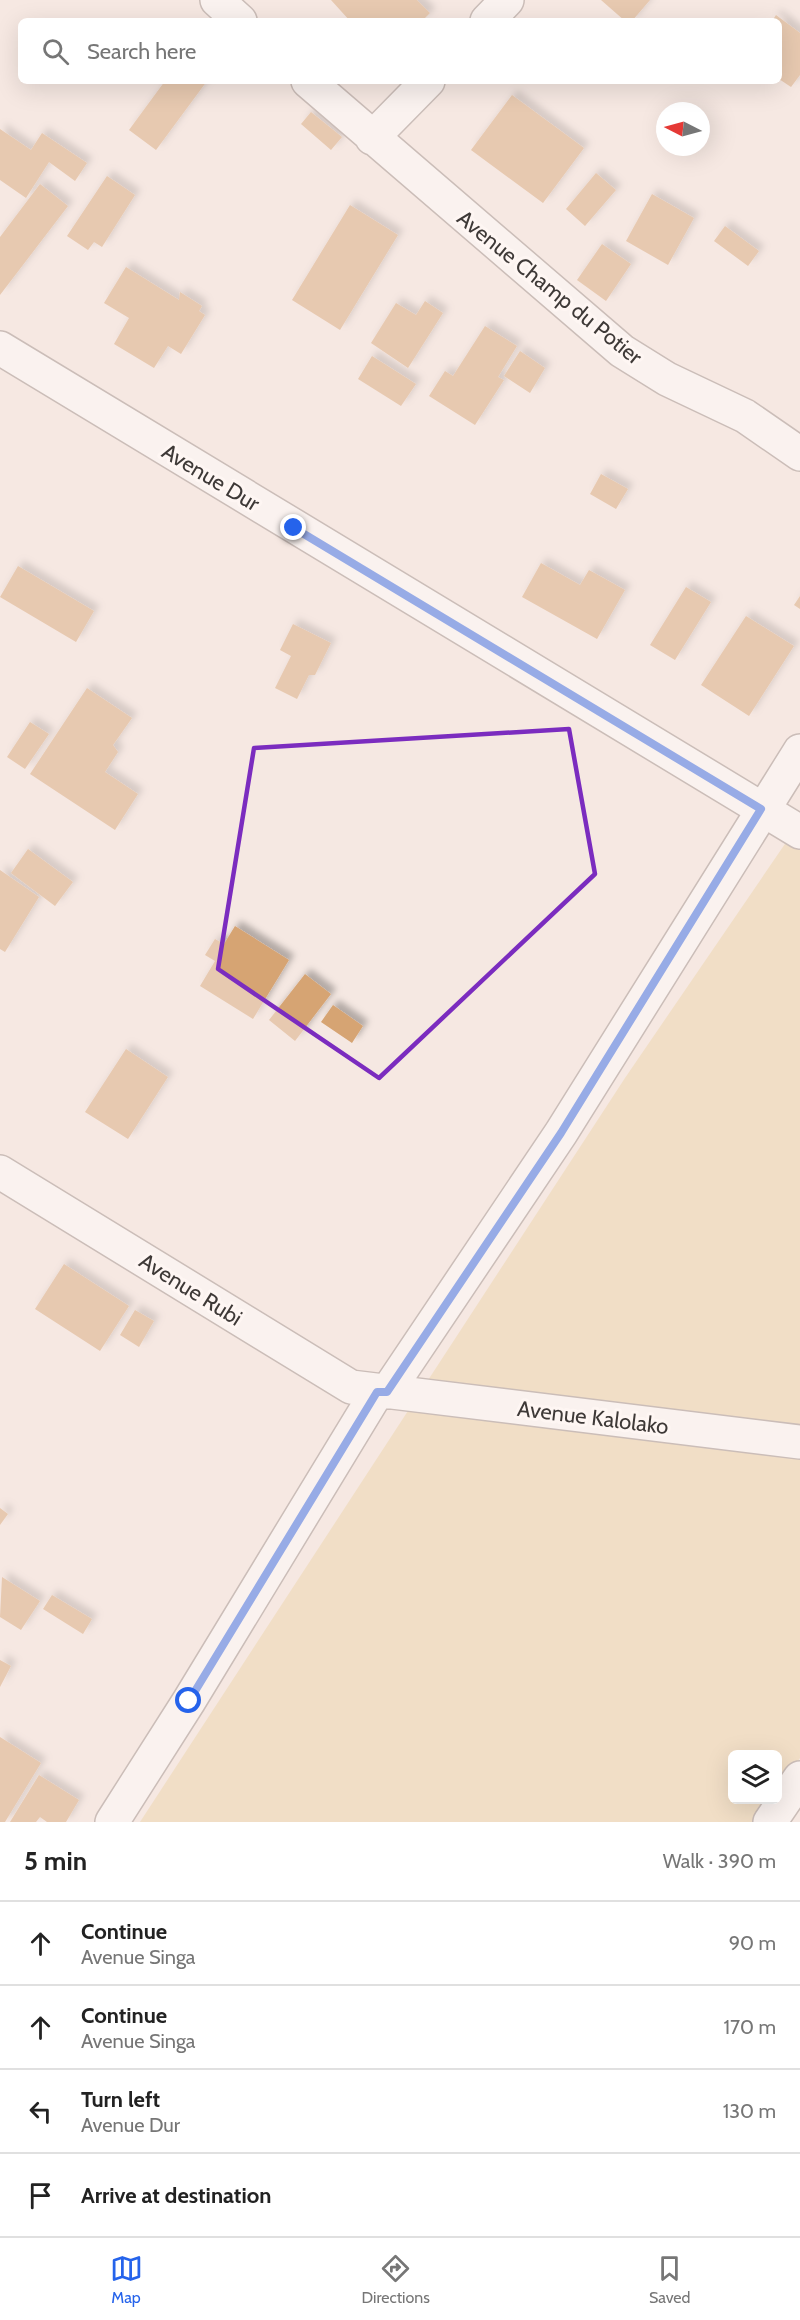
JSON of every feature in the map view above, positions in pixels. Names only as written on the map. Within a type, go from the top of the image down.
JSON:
[{"type":"street","points":[[217,0],[237,18]]},
{"type":"street","points":[[490,18],[507,0]]},
{"type":"street","name":"Avenue Champ du Potier","points":[[311,84],[622,351],[667,379],[745,416],[800,454]]},
{"type":"street","points":[[372,138],[425,84]]},
{"type":"street","name":"Avenue Dur","points":[[0,348],[800,832]]},
{"type":"street","points":[[112,1822],[382,1392],[561,1133],[761,809],[800,750]]},
{"type":"street","name":"Avenue Rubi","points":[[0,1172],[329,1375],[351,1387],[382,1392]]},
{"type":"street","name":"Avenue Kalolako","points":[[382,1392],[800,1442]]},
{"type":"street","points":[[770,1822],[800,1778]]},
{"type":"highlighted area","points":[[569,729],[595,874],[379,1078],[218,969],[254,748]]},
{"type":"shaded area","points":[[800,822],[800,1758],[782,1785],[782,1750],[728,1750],[728,1804],[769,1804],[757,1822],[140,1822],[625,1078]]},
{"type":"building","points":[[331,0],[417,0],[430,13],[425,18],[347,18]]},
{"type":"building","points":[[601,0],[650,0],[635,18],[622,18]]},
{"type":"building","points":[[782,20],[800,33],[800,75],[791,87],[782,81]]},
{"type":"building","points":[[163,84],[205,84],[156,150],[129,130]]},
{"type":"building","points":[[512,95],[584,148],[543,203],[471,150]]},
{"type":"building","points":[[311,112],[342,137],[331,150],[301,124]]},
{"type":"building","points":[[0,129],[31,150],[42,133],[87,163],[75,181],[49,162],[26,198],[0,180]]},
{"type":"building","points":[[596,173],[616,190],[585,226],[566,209]]},
{"type":"building","points":[[107,176],[135,195],[102,247],[94,242],[88,250],[67,236]]},
{"type":"building","points":[[40,184],[68,206],[0,295],[0,237]]},
{"type":"building","points":[[652,194],[694,218],[668,265],[626,241]]},
{"type":"building","points":[[350,205],[398,235],[340,330],[292,300]]},
{"type":"building","points":[[725,226],[759,251],[748,266],[714,241]]},
{"type":"building","points":[[602,244],[631,264],[606,301],[577,280]]},
{"type":"building","points":[[126,267],[179,300],[180,292],[202,306],[199,311],[205,315],[181,354],[168,346],[154,368],[114,344],[129,318],[104,303]]},
{"type":"building","points":[[425,301],[443,313],[408,368],[371,343],[396,303],[416,315]]},
{"type":"building","points":[[485,326],[517,346],[498,377],[504,380],[475,425],[429,396],[445,371],[453,376]]},
{"type":"building","points":[[520,351],[545,368],[530,393],[504,376]]},
{"type":"building","points":[[372,356],[416,384],[401,406],[358,379]]},
{"type":"building","points":[[601,474],[628,489],[616,509],[590,494]]},
{"type":"building","points":[[541,563],[580,585],[589,570],[625,590],[597,639],[522,597]]},
{"type":"building","points":[[18,566],[94,611],[76,642],[0,597]]},
{"type":"building","points":[[686,587],[711,602],[675,660],[650,645]]},
{"type":"building","points":[[800,596],[800,609],[794,605]]},
{"type":"building","points":[[746,616],[794,646],[749,716],[701,685]]},
{"type":"building","points":[[293,624],[331,643],[315,675],[309,675],[297,699],[275,688],[291,656],[280,650]]},
{"type":"building","points":[[87,688],[132,718],[113,745],[118,752],[105,772],[138,794],[115,830],[30,774]]},
{"type":"building","points":[[30,722],[49,734],[25,769],[7,757]]},
{"type":"building","points":[[28,849],[73,882],[55,906],[11,873]]},
{"type":"building","points":[[0,870],[39,897],[5,952],[0,949]]},
{"type":"building","points":[[235,926],[289,960],[253,1019],[200,986],[215,961],[205,955],[215,939],[224,944]]},
{"type":"building","points":[[305,974],[331,994],[295,1041],[269,1020]]},
{"type":"building","points":[[333,1005],[363,1026],[352,1043],[321,1022]]},
{"type":"building","points":[[126,1049],[168,1077],[128,1139],[85,1112]]},
{"type":"building","points":[[64,1264],[129,1306],[100,1351],[35,1309]]},
{"type":"building","points":[[135,1310],[154,1321],[139,1347],[120,1335]]},
{"type":"building","points":[[0,1508],[8,1514],[0,1525]]},
{"type":"building","points":[[2,1577],[40,1601],[21,1630],[0,1617]]},
{"type":"building","points":[[52,1595],[92,1619],[83,1634],[43,1609]]},
{"type":"building","points":[[0,1660],[11,1666],[0,1687]]},
{"type":"building","points":[[0,1737],[41,1763],[5,1822],[0,1822]]},
{"type":"building","points":[[39,1775],[79,1800],[66,1822],[47,1822],[40,1817],[36,1822],[10,1822]]},
{"type":"route","points":[[189,1701],[377,1392],[387,1392],[561,1133],[761,809],[294,528]]}]
